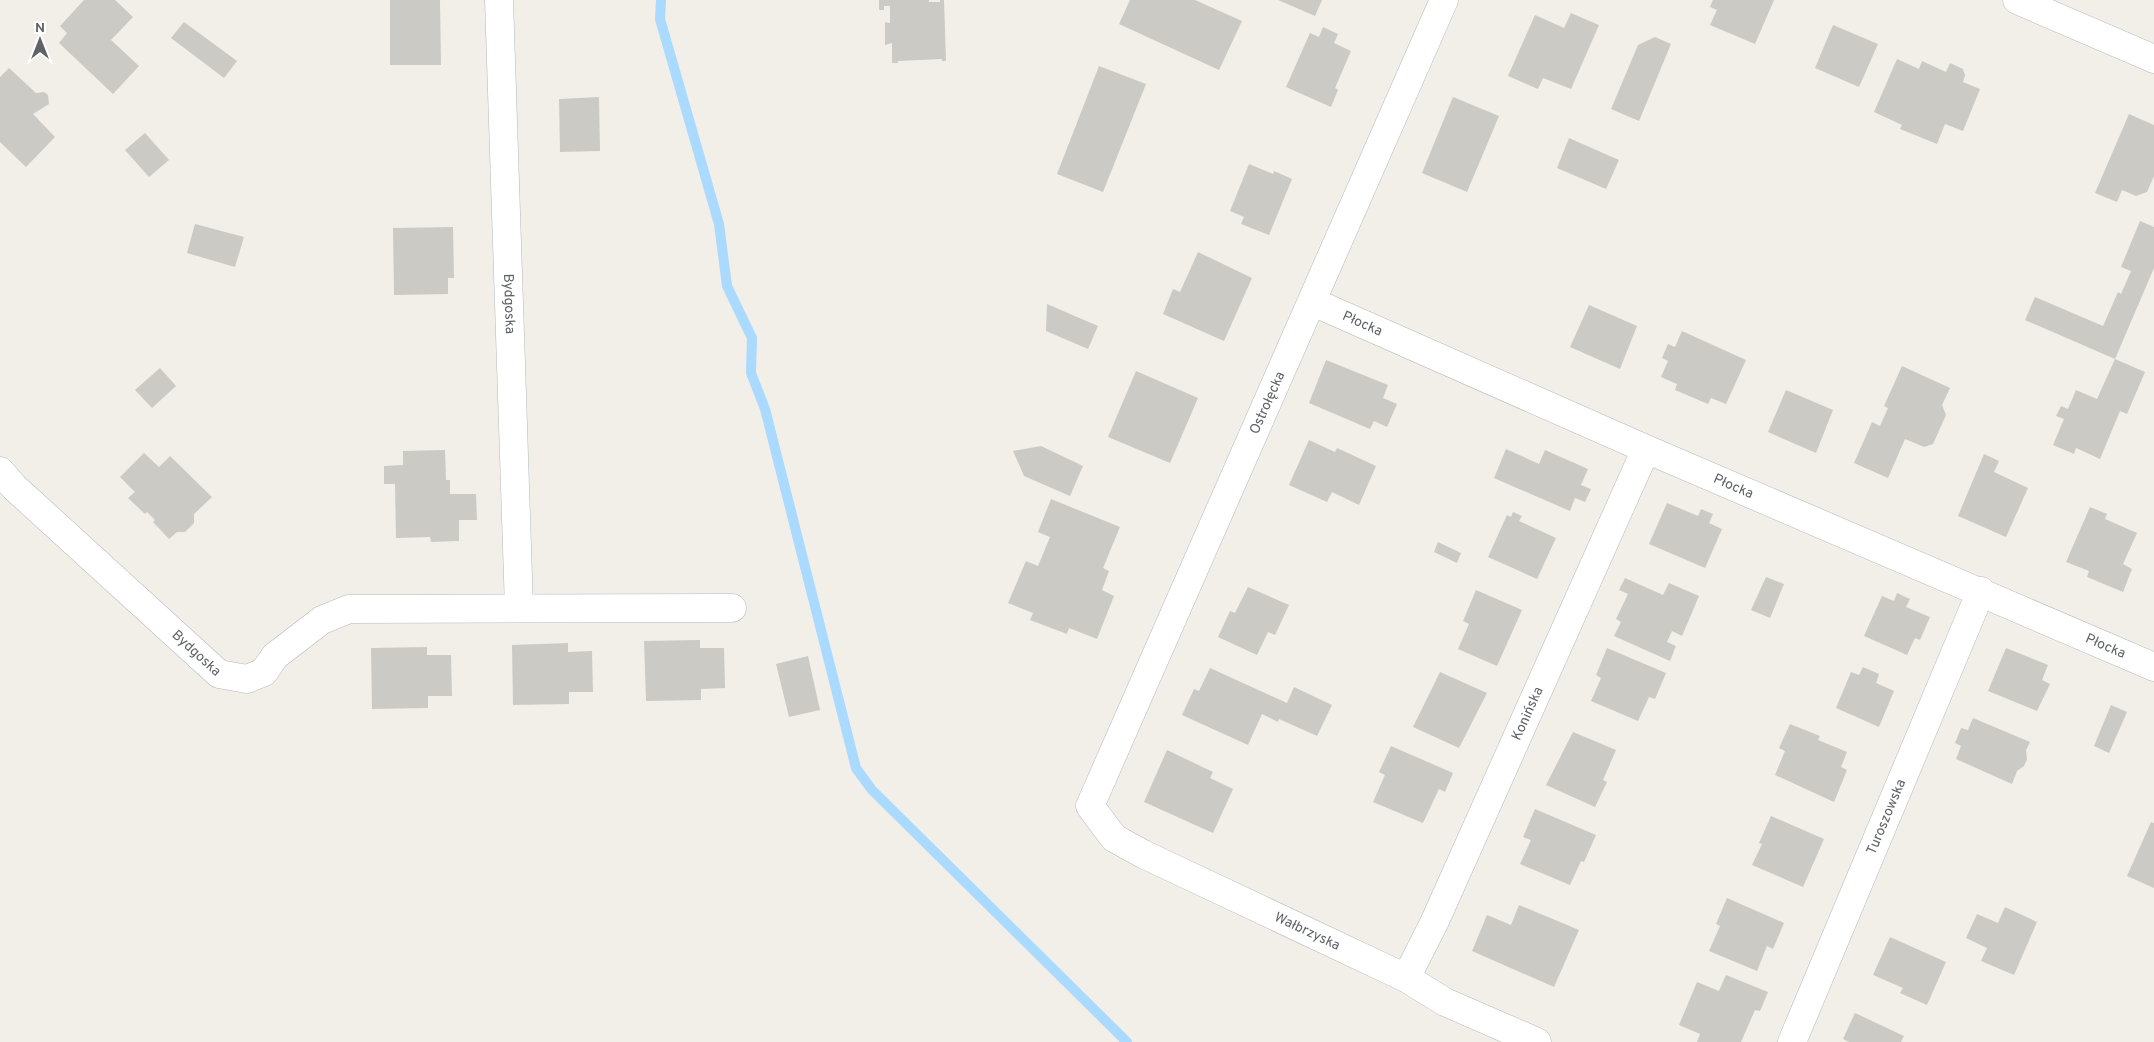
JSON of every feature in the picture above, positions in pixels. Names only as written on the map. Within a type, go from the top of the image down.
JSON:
[{"type":"street","name":"Bydgoska","points":[[499,0],[519,608]]},
{"type":"street","name":"Ostrołęcka","points":[[1090,806],[1313,302],[1444,0]]},
{"type":"street","points":[[2018,0],[2154,59]]},
{"type":"street","name":"Płocka","points":[[1313,302],[1646,449],[1981,591],[2154,667]]},
{"type":"street","name":"Konińska","points":[[1406,978],[1434,923],[1646,449]]},
{"type":"street","name":"Bydgoska","points":[[0,472],[14,487],[219,674],[247,679],[264,672],[275,656],[322,620],[349,609],[732,608]]},
{"type":"street","name":"Turoszowska","points":[[1792,1042],[1981,591]]},
{"type":"street","name":"Wałbrzyska","points":[[1090,806],[1114,838],[1143,854],[1406,978],[1446,1002],[1537,1042]]},
{"type":"building","points":[[84,0],[115,0],[133,17],[111,40],[139,66],[113,94],[59,43],[67,33],[60,26]]},
{"type":"building","points":[[390,0],[440,0],[441,65],[390,65]]},
{"type":"building","points":[[879,0],[929,0],[929,2],[940,2],[940,0],[944,0],[946,61],[942,61],[942,59],[898,61],[898,63],[892,63],[892,43],[885,45],[885,22],[890,23],[890,6],[884,6],[884,10],[879,10]]},
{"type":"building","points":[[1130,0],[1195,0],[1242,21],[1219,70],[1119,24]]},
{"type":"building","points":[[1278,0],[1322,0],[1315,16]]},
{"type":"building","points":[[1713,0],[1774,0],[1755,44],[1710,25],[1717,10],[1710,7]]},
{"type":"building","points":[[1571,13],[1599,25],[1571,89],[1543,78],[1538,89],[1508,76],[1535,15],[1564,28]]},
{"type":"building","points":[[184,22],[237,61],[224,78],[171,38]]},
{"type":"building","points":[[1833,25],[1878,44],[1859,87],[1815,68]]},
{"type":"building","points":[[1323,27],[1338,34],[1334,43],[1351,51],[1335,88],[1338,90],[1331,107],[1286,87],[1310,33],[1319,37]]},
{"type":"building","points":[[1655,37],[1671,44],[1639,121],[1611,109],[1638,45]]},
{"type":"building","points":[[1897,59],[1919,69],[1922,61],[1946,72],[1950,63],[1963,69],[1965,75],[1963,82],[1980,89],[1963,131],[1945,124],[1937,144],[1900,129],[1902,125],[1874,112]]},
{"type":"building","points":[[1099,66],[1146,84],[1103,192],[1057,174]]},
{"type":"building","points":[[9,68],[36,93],[44,92],[48,95],[49,104],[33,114],[55,137],[26,167],[0,142],[0,77]]},
{"type":"building","points":[[599,97],[600,151],[560,152],[559,99]]},
{"type":"building","points":[[1453,97],[1499,116],[1467,192],[1422,173]]},
{"type":"building","points":[[2129,114],[2154,125],[2154,176],[2147,192],[2136,196],[2122,190],[2117,202],[2095,193]]},
{"type":"building","points":[[145,133],[169,160],[149,177],[125,150]]},
{"type":"building","points":[[1569,138],[1619,160],[1606,189],[1557,168]]},
{"type":"building","points":[[1249,164],[1273,174],[1274,171],[1292,179],[1269,235],[1241,224],[1244,217],[1230,211]]},
{"type":"building","points":[[2140,221],[2154,227],[2154,268],[2115,359],[2025,320],[2035,297],[2103,326],[2118,292],[2121,294],[2131,271],[2121,267]]},
{"type":"building","points":[[195,224],[244,237],[235,267],[187,253]]},
{"type":"building","points":[[453,227],[454,278],[448,278],[448,294],[394,295],[393,228]]},
{"type":"building","points":[[1198,252],[1252,278],[1224,341],[1163,314],[1173,289],[1180,292]]},
{"type":"building","points":[[1047,304],[1098,326],[1088,349],[1046,331]]},
{"type":"building","points":[[1589,305],[1637,326],[1620,369],[1570,347]]},
{"type":"building","points":[[1682,331],[1746,360],[1726,404],[1711,398],[1708,404],[1675,390],[1677,384],[1661,377],[1668,361],[1662,358],[1668,344],[1675,347]]},
{"type":"building","points":[[2115,359],[2145,372],[2127,414],[2120,411],[2100,459],[2076,448],[2074,454],[2053,445],[2064,419],[2056,416],[2061,406],[2068,409],[2076,390],[2097,399]]},
{"type":"building","points":[[1326,360],[1388,385],[1383,398],[1397,404],[1387,427],[1374,421],[1370,429],[1309,403]]},
{"type":"building","points":[[1902,366],[1950,388],[1942,405],[1946,415],[1933,444],[1924,447],[1905,439],[1888,478],[1854,463],[1872,422],[1880,426],[1888,408],[1884,406]]},
{"type":"building","points":[[160,368],[176,386],[152,408],[135,390]]},
{"type":"building","points":[[1136,371],[1198,398],[1170,463],[1108,437]]},
{"type":"building","points":[[1786,390],[1833,410],[1816,453],[1768,432]]},
{"type":"building","points":[[1309,440],[1335,452],[1337,448],[1376,466],[1359,505],[1332,492],[1327,502],[1289,485]]},
{"type":"building","points":[[1041,446],[1083,466],[1070,496],[1024,476],[1013,451]]},
{"type":"building","points":[[1506,449],[1539,464],[1545,450],[1588,469],[1581,485],[1591,489],[1585,502],[1575,498],[1570,511],[1494,478]]},
{"type":"building","points":[[445,450],[446,480],[450,480],[450,494],[476,494],[477,520],[459,520],[459,541],[431,542],[430,537],[396,538],[395,484],[384,484],[384,466],[403,465],[403,451]]},
{"type":"building","points":[[144,453],[159,467],[170,456],[212,497],[194,514],[194,523],[185,532],[177,532],[169,539],[153,522],[155,520],[147,512],[145,514],[128,498],[135,492],[120,477]]},
{"type":"building","points":[[1984,454],[1999,461],[1994,472],[2028,488],[2006,537],[1958,516]]},
{"type":"building","points":[[1051,499],[1120,527],[1103,568],[1109,571],[1102,590],[1114,596],[1097,639],[1069,628],[1067,634],[1030,620],[1033,613],[1008,603],[1026,561],[1038,566],[1050,537],[1038,532]]},
{"type":"building","points":[[1667,503],[1698,516],[1701,509],[1713,514],[1709,523],[1722,529],[1705,568],[1649,544]]},
{"type":"building","points":[[2090,507],[2107,514],[2105,519],[2137,533],[2123,564],[2132,569],[2123,592],[2087,577],[2089,571],[2066,562]]},
{"type":"building","points":[[1513,512],[1522,516],[1519,521],[1556,538],[1537,579],[1488,557],[1507,515],[1511,517]]},
{"type":"building","points":[[1438,542],[1461,553],[1457,563],[1434,552]]},
{"type":"building","points":[[1766,577],[1784,584],[1770,618],[1751,610]]},
{"type":"building","points":[[1625,578],[1663,595],[1669,583],[1699,596],[1682,636],[1672,631],[1667,642],[1676,646],[1670,661],[1614,636],[1621,622],[1616,619],[1628,594],[1619,590]]},
{"type":"building","points":[[1248,587],[1289,605],[1275,635],[1268,632],[1257,655],[1218,637],[1230,611],[1235,613]]},
{"type":"building","points":[[1476,590],[1522,610],[1497,666],[1458,649],[1469,624],[1463,621]]},
{"type":"building","points":[[1897,593],[1910,599],[1906,607],[1930,617],[1920,640],[1915,638],[1907,655],[1864,636],[1882,596],[1894,601]]},
{"type":"building","points":[[700,640],[700,648],[724,648],[725,688],[701,689],[701,700],[646,701],[644,641]]},
{"type":"building","points":[[568,643],[568,652],[592,651],[593,692],[569,692],[569,704],[513,705],[512,645]]},
{"type":"building","points":[[427,647],[427,655],[451,655],[452,696],[428,696],[428,708],[372,709],[371,648]]},
{"type":"building","points":[[1607,648],[1666,673],[1655,699],[1649,697],[1638,721],[1591,701],[1601,678],[1596,675]]},
{"type":"building","points":[[2006,648],[2048,665],[2042,680],[2050,684],[2037,711],[1988,691]]},
{"type":"building","points":[[808,656],[820,710],[789,717],[776,664]]},
{"type":"building","points":[[1863,667],[1879,674],[1876,683],[1894,691],[1879,727],[1836,708],[1851,672],[1859,675]]},
{"type":"building","points":[[1210,668],[1287,703],[1294,687],[1332,705],[1317,736],[1279,719],[1278,722],[1262,714],[1248,745],[1182,715],[1194,689],[1199,691]]},
{"type":"building","points":[[1440,672],[1487,693],[1459,748],[1413,727]]},
{"type":"building","points":[[2111,705],[2127,712],[2109,753],[2094,746]]},
{"type":"building","points":[[1973,718],[2030,742],[2026,750],[2027,759],[2024,766],[2017,771],[2012,784],[1956,759],[1961,746],[1955,743],[1961,728],[1968,730]]},
{"type":"building","points":[[1790,724],[1820,736],[1818,740],[1847,752],[1841,767],[1847,770],[1834,802],[1775,775],[1785,751],[1779,748]]},
{"type":"building","points":[[1573,732],[1616,750],[1603,780],[1607,782],[1595,807],[1546,785]]},
{"type":"building","points":[[1391,746],[1453,773],[1445,792],[1439,789],[1423,823],[1373,802],[1385,775],[1379,772]]},
{"type":"building","points":[[1167,750],[1213,772],[1210,778],[1233,789],[1213,833],[1144,802]]},
{"type":"building","points":[[1535,809],[1596,835],[1584,862],[1581,861],[1570,885],[1520,864],[1531,840],[1523,837]]},
{"type":"building","points":[[1771,816],[1824,839],[1803,887],[1752,865],[1762,844],[1759,843]]},
{"type":"building","points":[[2151,822],[2154,823],[2154,888],[2127,876]]},
{"type":"building","points":[[1727,898],[1784,923],[1773,949],[1767,946],[1757,971],[1709,951],[1720,926],[1716,924]]},
{"type":"building","points":[[1519,905],[1579,930],[1554,987],[1472,951],[1487,915],[1511,925]]},
{"type":"building","points":[[2005,907],[2037,922],[2014,975],[1981,961],[1987,948],[1966,938],[1977,914],[1998,923]]},
{"type":"building","points":[[1890,937],[1946,962],[1927,1005],[1900,993],[1903,988],[1873,975]]},
{"type":"building","points":[[1726,975],[1768,992],[1760,1011],[1755,1010],[1741,1042],[1697,1042],[1700,1034],[1679,1025],[1697,982],[1719,991]]},
{"type":"building","points":[[1855,1013],[1904,1036],[1901,1042],[1849,1042],[1843,1039]]},
{"type":"waterway","points":[[661,0],[660,19],[719,224],[727,286],[752,338],[751,373],[765,409],[856,768],[872,790],[1127,1042]]}]
